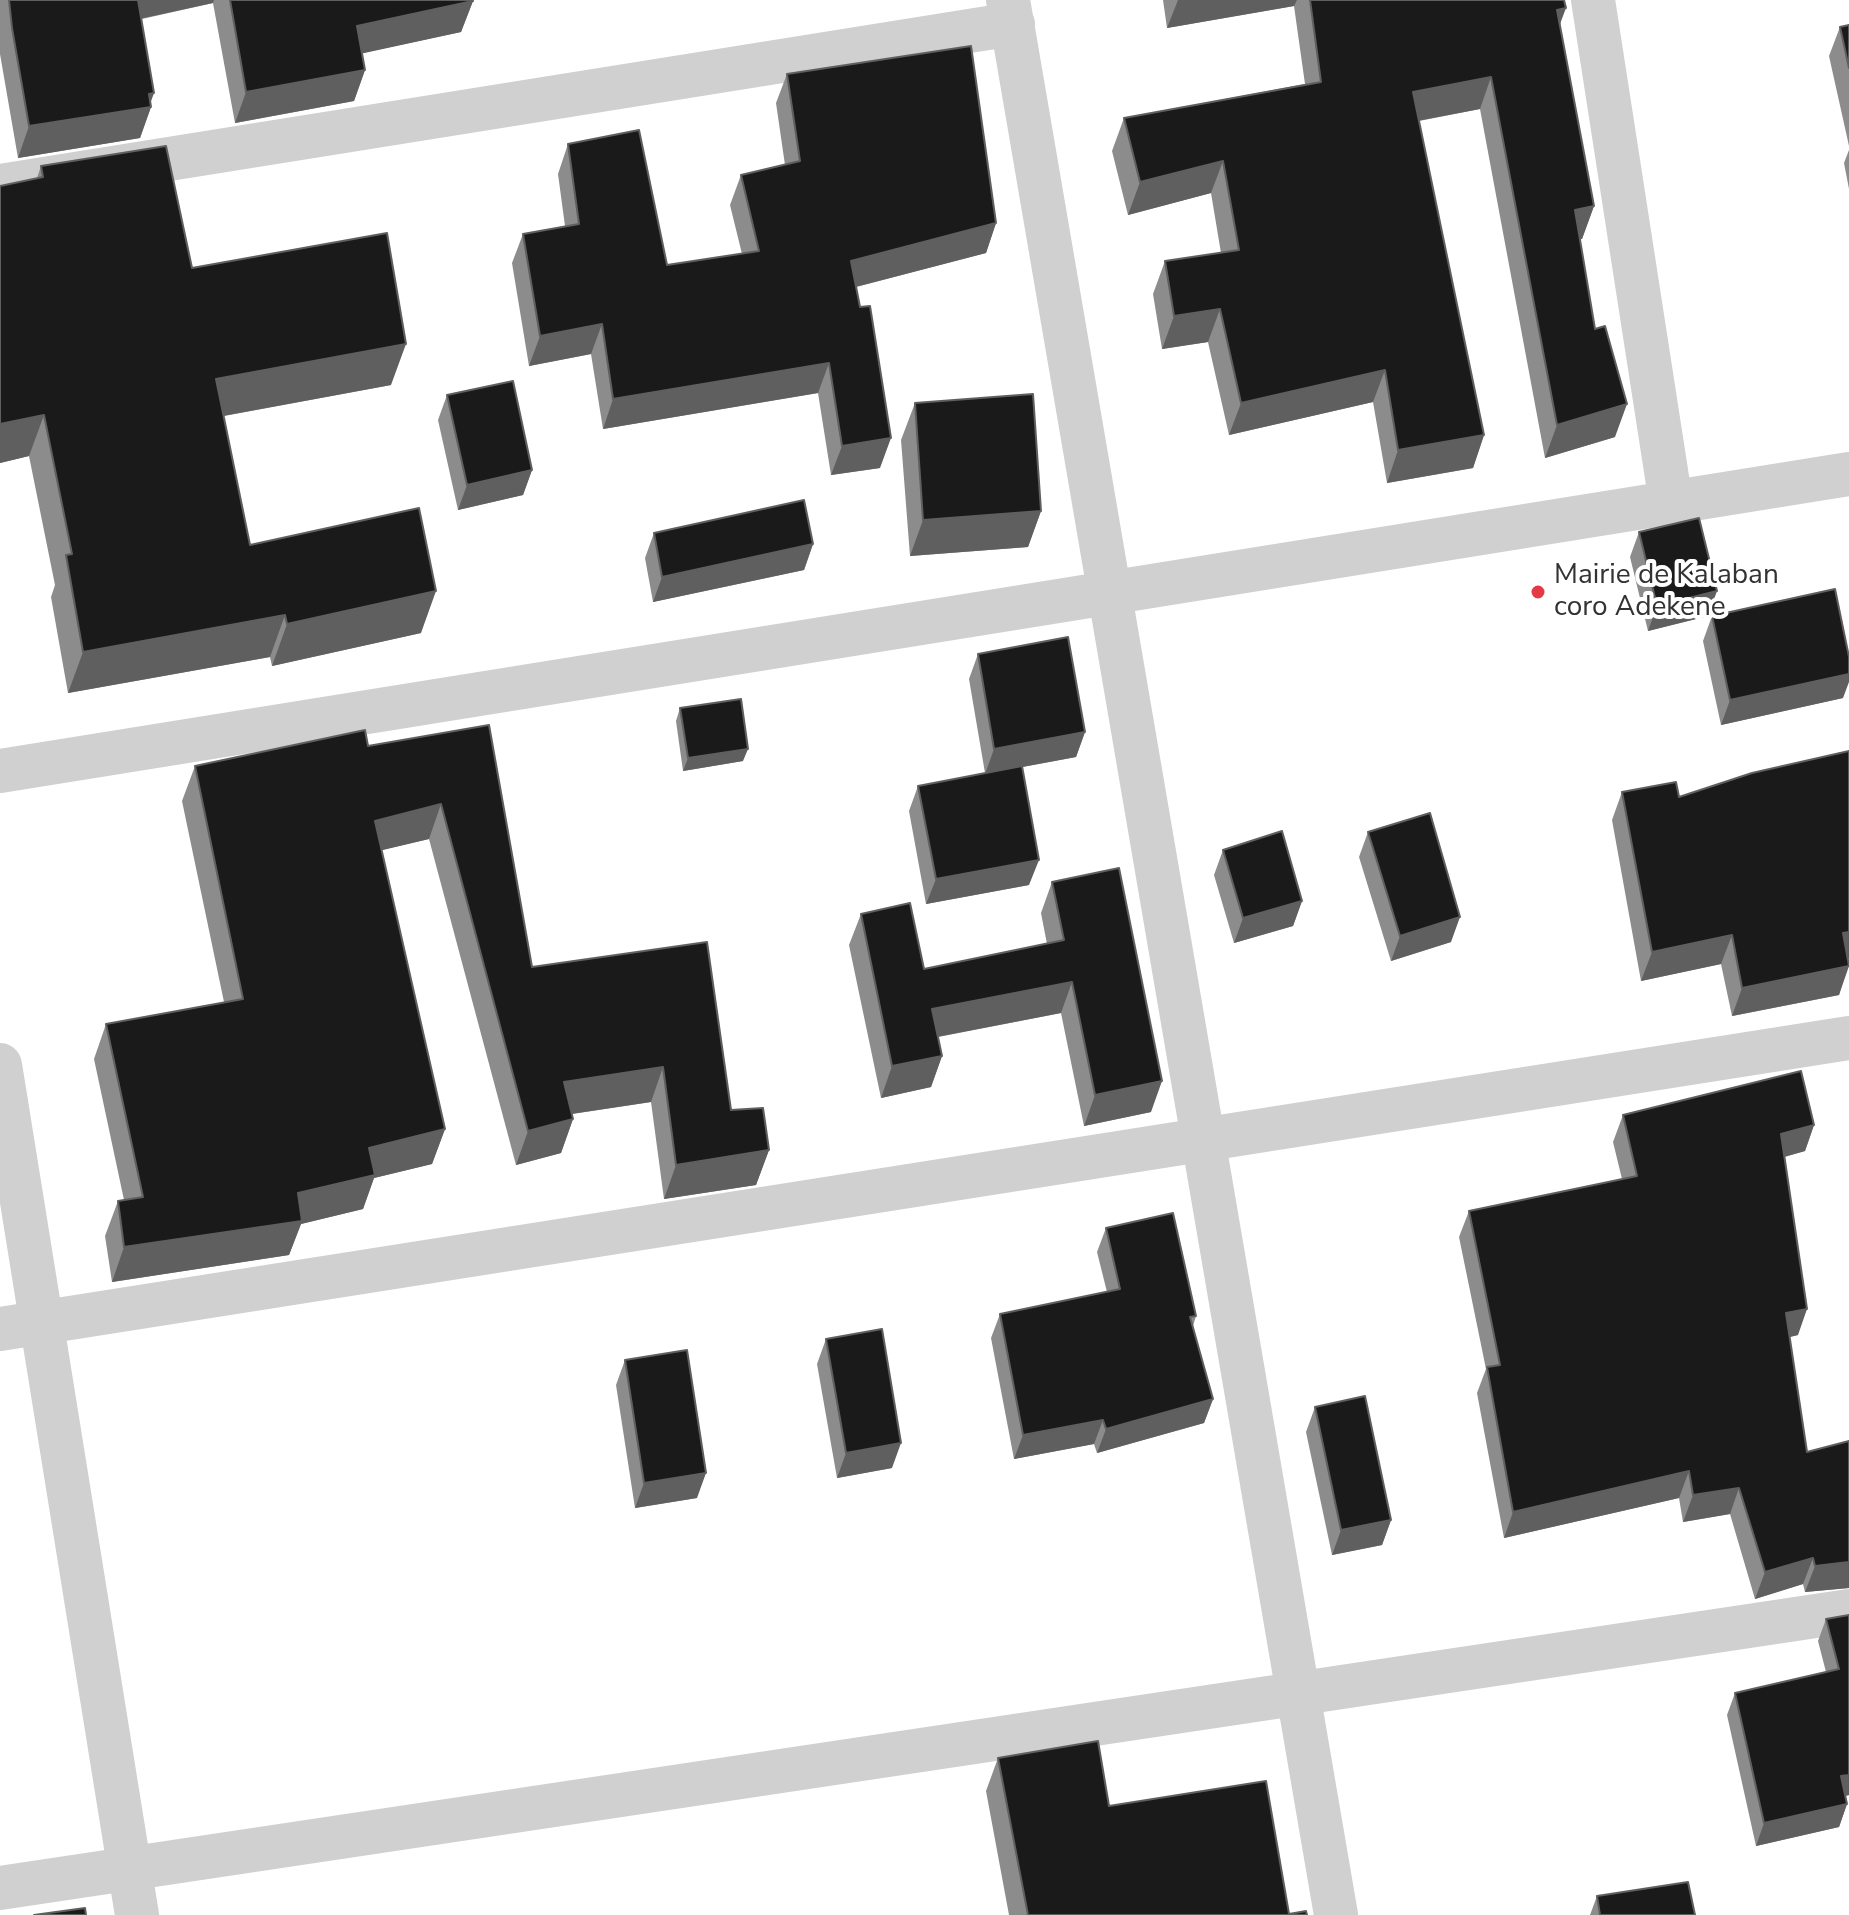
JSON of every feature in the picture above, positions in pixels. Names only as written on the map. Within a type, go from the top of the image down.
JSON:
[{"type":"street","points":[[1593,0],[1671,503]]},
{"type":"street","points":[[0,186],[1010,12],[1336,1915]]},
{"type":"street","points":[[0,771],[1849,474]]},
{"type":"street","points":[[21,1326],[1849,1038]]},
{"type":"street","points":[[0,1065],[21,1326],[137,1915]]},
{"type":"street","points":[[0,1888],[1849,1611]]},
{"type":"building","points":[[9,0],[138,0],[154,93],[149,94],[151,107],[29,126]]},
{"type":"building","points":[[230,0],[473,1],[357,26],[365,70],[246,92]]},
{"type":"building","points":[[1310,0],[1564,0],[1566,8],[1557,10],[1594,206],[1575,210],[1595,329],[1605,326],[1627,404],[1557,425],[1491,77],[1413,92],[1484,435],[1398,450],[1385,370],[1241,403],[1220,309],[1174,316],[1165,261],[1239,250],[1223,161],[1140,182],[1124,118],[1321,82]]},
{"type":"building","points":[[1849,25],[1849,68],[1840,27]]},
{"type":"building","points":[[971,46],[996,223],[851,261],[860,307],[870,306],[891,438],[842,446],[829,363],[613,399],[602,324],[540,336],[523,234],[579,224],[568,144],[639,130],[667,265],[759,251],[741,175],[800,161],[787,74]]},
{"type":"building","points":[[166,146],[192,268],[387,233],[406,344],[216,379],[250,545],[419,508],[436,591],[287,624],[285,615],[83,652],[66,555],[72,554],[44,415],[0,424],[0,186],[43,177],[41,166]]},
{"type":"building","points":[[513,381],[532,470],[467,485],[447,395]]},
{"type":"building","points":[[1033,394],[1041,511],[923,520],[915,403]]},
{"type":"building","points":[[804,500],[813,544],[662,577],[654,533]]},
{"type":"building","points":[[1699,518],[1717,591],[1657,606],[1639,532]]},
{"type":"building","points":[[1835,589],[1849,657],[1849,674],[1730,700],[1712,616]]},
{"type":"building","points":[[1068,637],[1085,732],[994,749],[978,654]]},
{"type":"building","points":[[741,699],[748,749],[688,758],[680,708]]},
{"type":"building","points":[[489,725],[532,967],[707,942],[731,1110],[763,1108],[769,1150],[676,1165],[663,1067],[564,1082],[573,1119],[528,1131],[441,804],[375,821],[445,1129],[369,1148],[375,1175],[298,1193],[302,1221],[124,1247],[118,1201],[143,1197],[106,1024],[243,999],[195,766],[365,730],[368,746]]},
{"type":"building","points":[[1849,751],[1849,932],[1843,933],[1849,966],[1742,988],[1732,935],[1652,952],[1622,792],[1676,782],[1679,797],[1752,773]]},
{"type":"building","points":[[1022,766],[1039,860],[936,879],[918,786]]},
{"type":"building","points":[[1430,813],[1460,917],[1400,936],[1368,832]]},
{"type":"building","points":[[1282,831],[1302,901],[1243,918],[1223,850]]},
{"type":"building","points":[[1119,868],[1162,1081],[1095,1095],[1072,982],[932,1009],[942,1056],[892,1066],[861,914],[910,903],[924,969],[1064,940],[1052,882]]},
{"type":"building","points":[[1801,1071],[1814,1125],[1781,1134],[1807,1309],[1786,1313],[1807,1452],[1849,1441],[1849,1562],[1815,1566],[1813,1558],[1765,1572],[1739,1488],[1693,1495],[1689,1471],[1513,1512],[1487,1367],[1500,1365],[1469,1211],[1637,1176],[1623,1115]]},
{"type":"building","points":[[1173,1213],[1196,1316],[1190,1317],[1213,1399],[1106,1429],[1103,1420],[1023,1435],[1000,1314],[1120,1289],[1106,1228]]},
{"type":"building","points":[[882,1329],[901,1443],[846,1453],[826,1339]]},
{"type":"building","points":[[687,1350],[706,1473],[644,1483],[625,1360]]},
{"type":"building","points":[[1365,1396],[1391,1520],[1341,1530],[1315,1407]]},
{"type":"building","points":[[1849,1615],[1849,1775],[1841,1776],[1847,1804],[1764,1823],[1735,1693],[1839,1669],[1826,1619]]},
{"type":"building","points":[[1098,1741],[1109,1806],[1266,1781],[1289,1914],[1306,1911],[1307,1915],[1028,1915],[998,1758]]},
{"type":"building","points":[[1688,1882],[1695,1915],[1600,1915],[1597,1896]]},
{"type":"building","points":[[85,1908],[86,1915],[34,1915]]},
{"type":"place","name":"Mairie de Kalaban coro Adekene","points":[[1538,592]]}]
